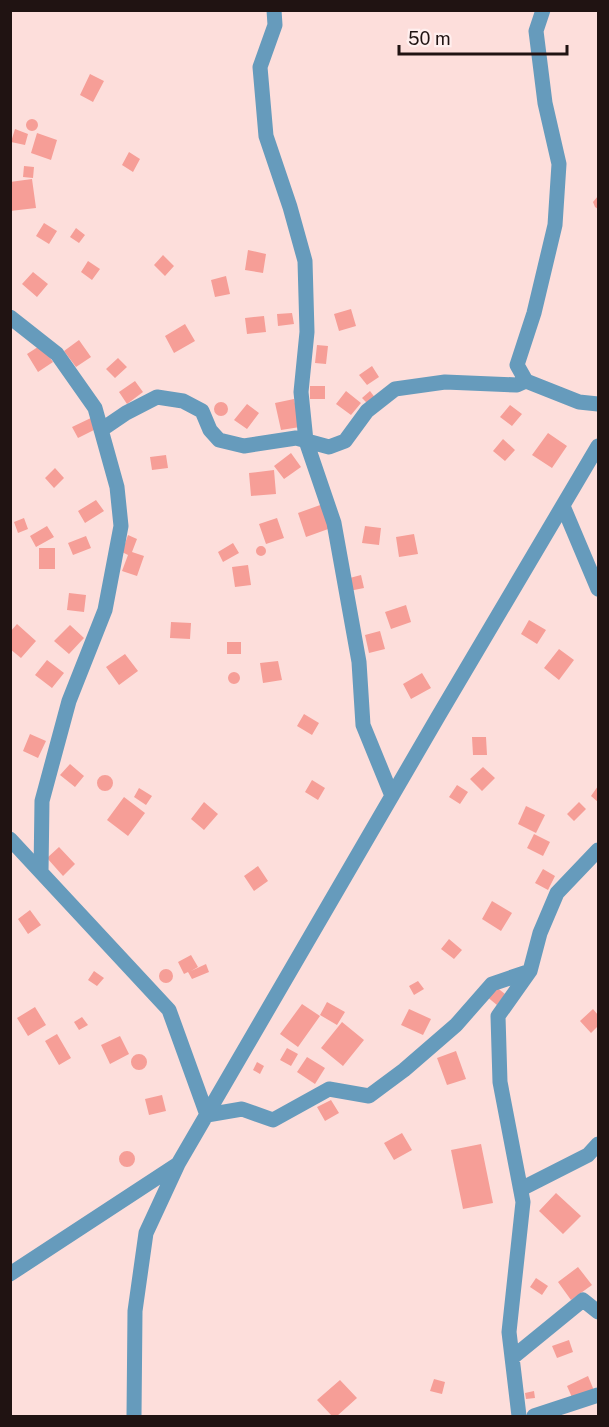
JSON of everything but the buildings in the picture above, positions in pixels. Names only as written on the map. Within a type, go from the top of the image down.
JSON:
[{"type":"street","points":[[274,10],[275,25],[260,67],[266,136],[305,261],[307,332],[301,392],[306,441],[334,524],[359,662],[363,725],[392,796]]},
{"type":"street","points":[[543,10],[536,31],[545,103],[560,164],[555,225],[534,313],[517,365],[526,381],[579,402],[598,404]]},
{"type":"street","points":[[10,317],[57,354],[95,408],[117,487],[121,526],[105,610],[69,701],[42,801],[41,872]]},
{"type":"street","points":[[101,430],[126,413],[157,397],[183,401],[202,411],[210,430],[219,440],[244,446],[296,438],[328,447],[345,441],[367,411],[395,389],[445,382],[517,385],[526,381]]},
{"type":"street","points":[[134,1416],[135,1311],[146,1233],[178,1164],[598,446]]},
{"type":"street","points":[[563,506],[598,589]]},
{"type":"street","points":[[10,839],[169,1010],[207,1115]]},
{"type":"street","points":[[525,1416],[519,1416],[509,1332],[523,1202],[500,1082],[498,1016],[530,971],[540,933],[557,893],[598,850]]},
{"type":"street","points":[[207,1115],[242,1109],[273,1120],[329,1089],[369,1096],[404,1070],[456,1025],[492,984],[530,971]]},
{"type":"street","points":[[521,1189],[588,1155],[598,1144]]},
{"type":"street","points":[[10,1274],[178,1164]]},
{"type":"street","points":[[512,1358],[583,1300],[598,1312]]},
{"type":"street","points":[[534,1416],[598,1395]]}]
